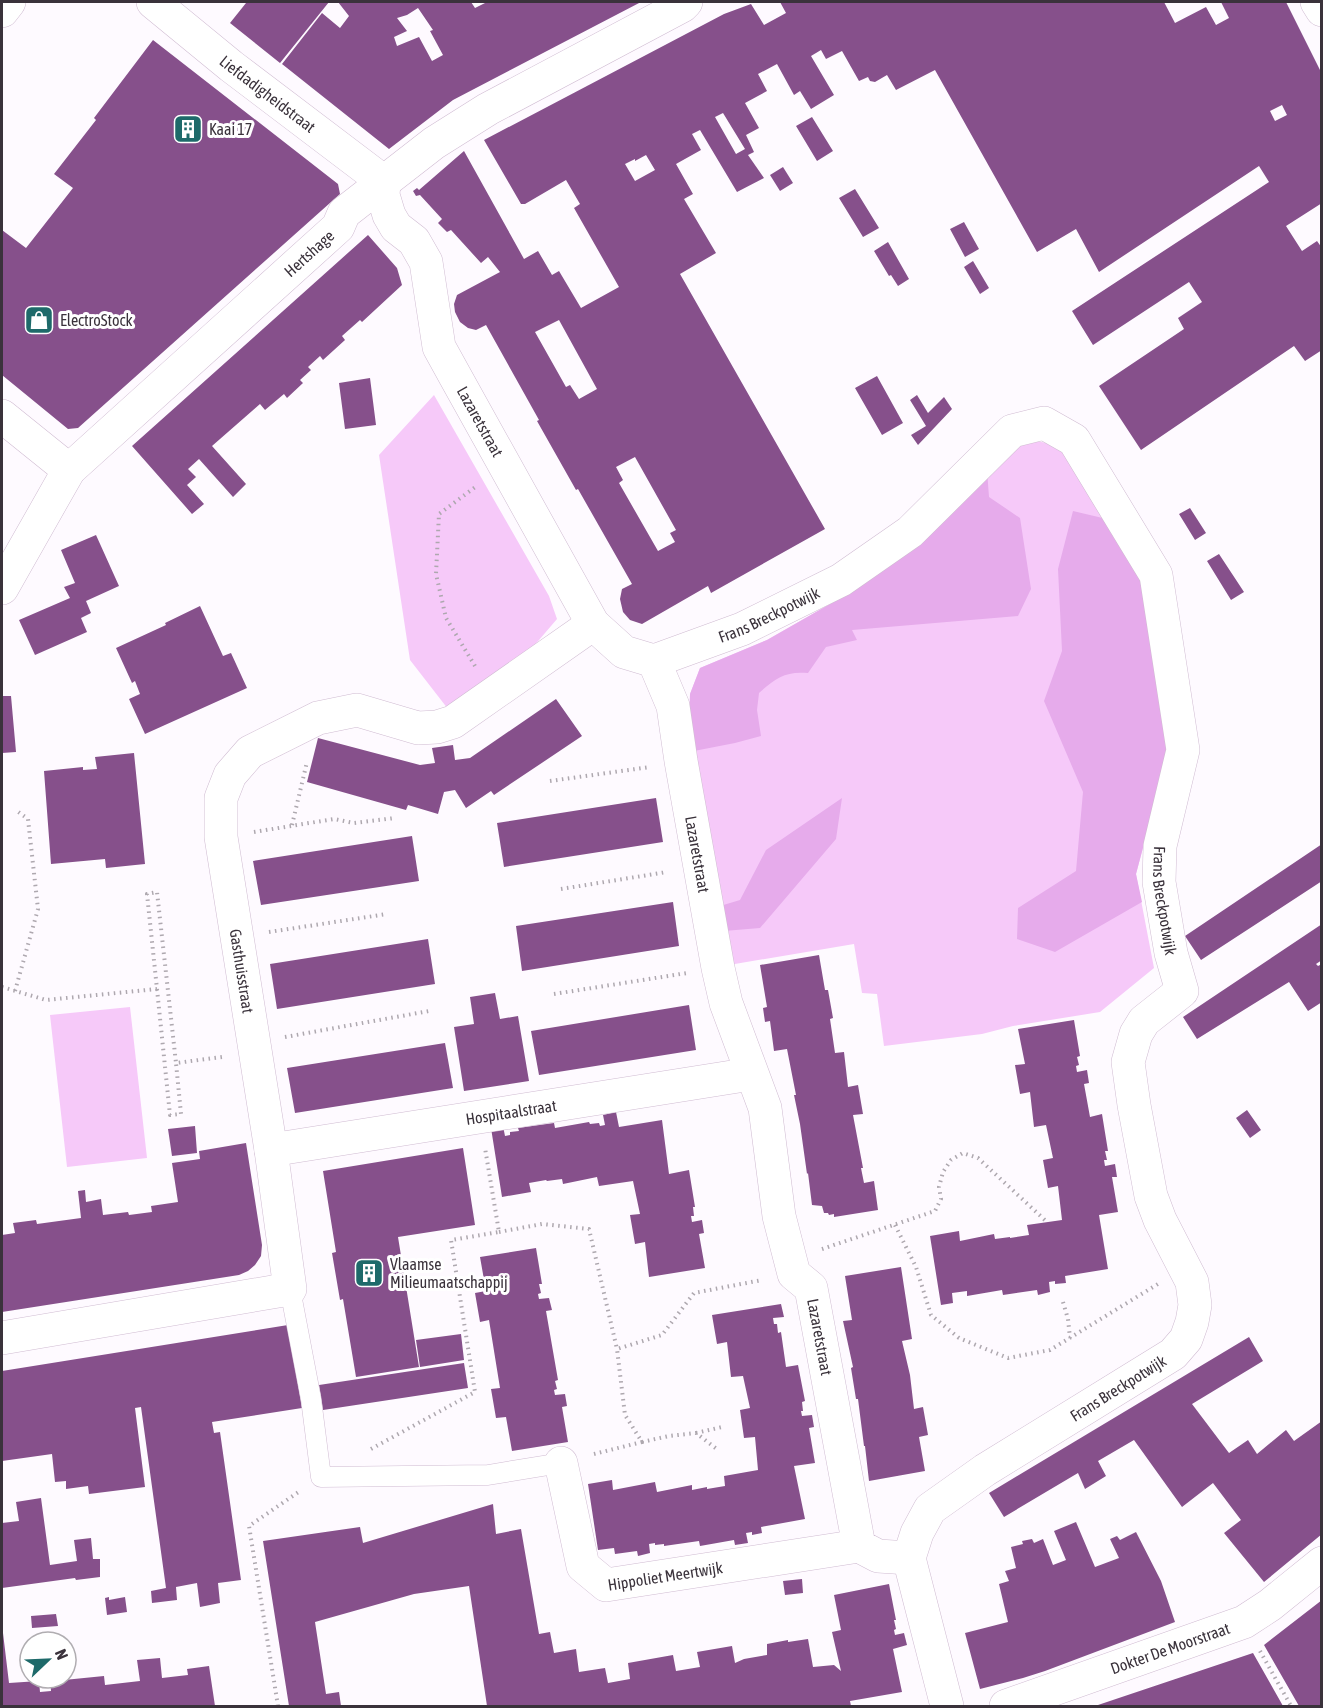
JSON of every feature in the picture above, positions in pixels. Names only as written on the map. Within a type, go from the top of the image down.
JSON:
[{"type":"street","points":[[2,11],[9,2]]},
{"type":"street","name":"Liefdadigheidstraat","points":[[153,2],[231,66],[384,182]]},
{"type":"street","name":"Hertshage","points":[[2,588],[69,470],[338,227],[344,213],[434,143],[488,109],[686,2]]},
{"type":"street","points":[[1317,2],[1322,10]]},
{"type":"street","name":"Lazaretstraat","points":[[384,182],[383,195],[389,215],[396,227],[414,241],[426,262],[439,347],[593,624],[624,652],[654,661],[673,706],[717,968],[726,1003],[765,1107],[779,1216],[794,1274],[811,1288],[859,1546]]},
{"type":"street","points":[[2,416],[69,470]]},
{"type":"street","name":"Frans Breckpotwijk","points":[[654,661],[742,629],[841,580],[910,532],[1012,431],[1044,423],[1074,440],[1156,575],[1184,750],[1160,846],[1159,882],[1171,953],[1182,991],[1144,1021],[1136,1034],[1128,1062],[1151,1196],[1160,1220],[1192,1282],[1195,1305],[1192,1322],[1186,1339],[1173,1354],[985,1470],[930,1509],[917,1533],[909,1558]]},
{"type":"street","name":"Gasthuisstraat","points":[[290,1289],[271,1150],[221,837],[221,798],[230,775],[250,752],[318,718],[357,710],[418,728],[437,727],[453,722],[593,624]]},
{"type":"street","name":"Hospitaalstraat","points":[[271,1150],[751,1074]]},
{"type":"street","points":[[2,1338],[290,1289]]},
{"type":"street","name":"Hippoliet Meertwijk","points":[[561,1463],[582,1566],[606,1585],[859,1546]]},
{"type":"street","points":[[859,1546],[878,1556],[909,1558],[947,1707]]},
{"type":"street","name":"Dokter De Moorstraat","points":[[1006,1707],[1244,1622],[1270,1605],[1322,1563]]},
{"type":"lane","points":[[290,1289],[311,1399],[321,1477],[488,1475],[561,1463]]},
{"type":"path","points":[[477,486],[439,514],[436,574],[446,618],[476,667],[496,692]]},
{"type":"path","points":[[292,825],[318,718]]},
{"type":"path","points":[[550,781],[625,771]]},
{"type":"path","points":[[15,991],[38,909],[28,819],[17,811]]},
{"type":"path","points":[[221,837],[334,819],[354,823],[395,818]]},
{"type":"path","points":[[561,889],[700,867]]},
{"type":"path","points":[[157,892],[176,1063],[181,1114],[170,1115],[147,894],[157,892]]},
{"type":"path","points":[[278,931],[387,914]]},
{"type":"path","points":[[554,994],[717,968]]},
{"type":"path","points":[[2,987],[45,1000],[156,989]]},
{"type":"path","points":[[176,1063],[429,1011]]},
{"type":"path","points":[[479,1116],[499,1232]]},
{"type":"path","points":[[616,1350],[662,1335],[694,1293],[794,1274],[821,1250],[935,1211],[941,1199],[939,1187],[943,1172],[951,1160],[963,1153],[978,1158],[1047,1222]]},
{"type":"path","points":[[278,1707],[249,1526],[321,1477],[475,1392],[451,1240],[542,1224],[590,1229],[616,1350],[625,1415],[642,1442]]},
{"type":"path","points":[[895,1224],[916,1267],[931,1315],[959,1338],[1008,1358],[1050,1350],[1138,1295],[1186,1270]]},
{"type":"path","points":[[1063,1302],[1070,1338]]},
{"type":"path","points":[[561,1463],[642,1442],[722,1427]]},
{"type":"path","points":[[696,1433],[718,1450]]},
{"type":"path","points":[[1244,1622],[1291,1707]]},
{"type":"shaded area","points":[[434,395],[549,596],[557,619],[521,661],[448,709],[410,660],[379,455]]},
{"type":"shaded area","points":[[1036,441],[1052,444],[1067,452],[1111,520],[1169,750],[1136,874],[1154,968],[1100,1012],[1013,1026],[982,1034],[884,1046],[877,994],[862,993],[854,944],[729,965],[702,809],[690,694],[700,668],[767,640],[858,588],[906,552],[1012,448]]},
{"type":"shaded area","points":[[987,470],[989,497],[1020,518],[1031,589],[1018,616],[852,630],[857,640],[826,647],[808,673],[787,674],[759,693],[757,710],[761,736],[694,751],[689,717],[690,694],[700,668],[767,640],[858,588],[906,552]]},
{"type":"shaded area","points":[[1073,511],[1111,520],[1147,583],[1169,750],[1136,874],[1142,902],[1055,952],[1017,939],[1018,908],[1076,871],[1083,792],[1044,701],[1062,651],[1058,569]]},
{"type":"shaded area","points":[[842,798],[836,839],[760,928],[724,931],[720,906],[740,900],[766,850]]},
{"type":"shaded area","points":[[130,1007],[147,1158],[67,1167],[50,1015]]},
{"type":"building","points":[[329,2],[280,63],[230,23],[246,3]]},
{"type":"building","points":[[338,2],[471,2],[475,8],[487,2],[641,2],[453,100],[389,149],[282,64],[322,13],[340,28],[349,16]],"holes":[[[418,8],[433,30],[430,31],[443,55],[432,61],[419,37],[397,46],[394,37],[407,31],[397,18]]]},
{"type":"building","points":[[780,2],[1164,2],[1175,23],[1206,7],[1216,25],[1229,18],[1221,2],[1286,2],[1322,74],[1322,203],[1286,226],[1302,251],[1317,241],[1322,248],[1322,350],[1305,361],[1294,346],[1141,450],[1099,386],[1184,329],[1178,318],[1202,302],[1189,282],[1093,345],[1072,311],[1269,182],[1259,166],[1099,272],[1076,229],[1037,252],[935,70],[896,90],[887,75],[875,82],[870,81],[868,77],[859,81],[842,51],[826,59],[821,50],[811,56],[834,95],[811,109],[800,91],[794,95],[777,64],[758,74],[767,91],[745,103],[759,128],[746,135],[754,152],[748,155],[764,178],[737,192],[700,130],[692,134],[701,150],[676,164],[693,194],[684,199],[716,253],[680,274],[825,529],[711,593],[708,586],[642,624],[630,620],[623,612],[620,599],[622,589],[632,584],[537,421],[539,420],[486,325],[476,330],[468,328],[460,322],[455,312],[454,304],[457,295],[500,272],[488,257],[481,263],[451,230],[447,232],[438,223],[442,219],[420,195],[416,196],[413,191],[417,188],[419,190],[464,151],[524,259],[538,251],[552,275],[559,271],[581,308],[619,287],[574,208],[580,204],[566,180],[525,204],[521,204],[484,140],[724,14],[751,4],[764,25],[786,13]],"holes":[[[1282,105],[1287,115],[1275,121],[1270,111]],[[723,113],[745,149],[736,154],[715,117]],[[646,155],[655,170],[635,181],[625,164],[635,159],[635,161]],[[559,320],[597,389],[579,399],[570,385],[566,387],[535,332]],[[635,457],[676,530],[670,533],[675,542],[658,551],[619,483],[623,480],[616,467]]]},
{"type":"building","points":[[153,40],[338,184],[340,194],[78,428],[68,429],[2,375],[2,230],[26,248],[73,188],[54,174]]},
{"type":"building","points":[[812,117],[833,151],[817,161],[796,126]]},
{"type":"building","points":[[783,167],[793,183],[780,191],[770,175]]},
{"type":"building","points":[[855,189],[879,228],[863,237],[839,198]]},
{"type":"building","points":[[964,222],[979,249],[965,257],[950,229]]},
{"type":"building","points":[[368,235],[397,268],[402,285],[362,322],[360,320],[342,336],[345,340],[323,360],[320,356],[308,367],[311,370],[300,380],[303,383],[287,398],[284,394],[265,410],[260,404],[212,446],[246,484],[233,497],[199,459],[188,469],[196,477],[187,485],[204,504],[192,514],[132,446]]},
{"type":"building","points":[[888,242],[909,279],[898,286],[874,251]]},
{"type":"building","points":[[973,261],[989,288],[980,294],[964,267]]},
{"type":"building","points":[[877,376],[903,423],[882,435],[855,388]]},
{"type":"building","points":[[370,378],[376,425],[345,429],[339,383]]},
{"type":"building","points":[[917,395],[928,413],[944,397],[952,409],[918,445],[911,435],[926,426],[910,400]]},
{"type":"building","points":[[1190,508],[1206,533],[1195,540],[1179,514]]},
{"type":"building","points":[[96,535],[119,586],[86,601],[91,613],[81,618],[87,632],[35,655],[19,620],[70,598],[64,587],[75,583],[61,550]]},
{"type":"building","points":[[1219,554],[1244,592],[1231,600],[1207,561]]},
{"type":"building","points":[[200,606],[223,656],[231,653],[247,688],[145,734],[129,699],[140,694],[135,681],[132,683],[116,648]]},
{"type":"building","points":[[2,696],[11,696],[16,752],[2,753]]},
{"type":"building","points":[[556,699],[582,736],[494,795],[491,791],[466,808],[455,790],[444,792],[438,814],[408,805],[406,810],[307,782],[318,738],[420,765],[435,763],[432,748],[453,745],[455,760],[470,758]]},
{"type":"building","points":[[134,753],[145,864],[106,868],[105,859],[51,864],[44,771],[83,767],[83,770],[97,769],[95,757]]},
{"type":"building","points":[[656,798],[663,842],[504,867],[497,823]]},
{"type":"building","points":[[412,836],[419,881],[261,905],[253,861]]},
{"type":"building","points":[[1322,844],[1322,881],[1201,960],[1185,936]]},
{"type":"building","points":[[673,902],[679,946],[522,971],[516,926]]},
{"type":"building","points":[[1322,924],[1322,960],[1316,964],[1318,966],[1322,964],[1322,1002],[1308,1011],[1289,982],[1197,1039],[1183,1017]]},
{"type":"building","points":[[428,939],[435,984],[277,1009],[270,964]]},
{"type":"building","points":[[819,955],[833,1018],[830,1019],[835,1053],[844,1052],[848,1087],[858,1085],[863,1114],[853,1115],[863,1168],[861,1168],[864,1183],[874,1181],[878,1210],[834,1217],[834,1214],[824,1213],[822,1206],[812,1205],[787,1049],[774,1051],[770,1021],[765,1022],[763,1008],[767,1007],[760,965]]},
{"type":"building","points":[[495,993],[500,1019],[518,1016],[529,1081],[464,1091],[454,1027],[474,1024],[470,997]]},
{"type":"building","points":[[689,1005],[696,1050],[539,1075],[531,1031]]},
{"type":"building","points":[[1074,1020],[1080,1056],[1077,1057],[1079,1065],[1076,1066],[1077,1072],[1087,1070],[1089,1083],[1084,1084],[1090,1117],[1102,1114],[1108,1151],[1105,1151],[1107,1160],[1104,1160],[1105,1166],[1115,1164],[1117,1177],[1112,1177],[1118,1212],[1099,1215],[1108,1269],[1065,1276],[1066,1283],[1049,1282],[1050,1292],[1038,1295],[1037,1290],[1003,1295],[1002,1290],[967,1296],[967,1291],[952,1293],[953,1303],[941,1305],[930,1236],[959,1231],[960,1241],[994,1234],[995,1239],[1010,1238],[1029,1235],[1027,1225],[1062,1220],[1058,1186],[1048,1188],[1043,1160],[1053,1158],[1046,1125],[1034,1127],[1030,1092],[1020,1094],[1015,1065],[1025,1064],[1018,1029]]},
{"type":"building","points":[[445,1043],[453,1088],[295,1113],[287,1068]]},
{"type":"building","points":[[1247,1110],[1261,1130],[1250,1138],[1236,1118]]},
{"type":"building","points":[[616,1112],[619,1127],[662,1120],[669,1174],[689,1170],[695,1207],[693,1207],[694,1216],[691,1216],[692,1222],[702,1220],[704,1233],[699,1234],[705,1268],[649,1277],[645,1242],[635,1244],[630,1215],[640,1214],[633,1181],[599,1186],[597,1177],[563,1184],[562,1179],[546,1180],[529,1183],[531,1192],[502,1197],[491,1128],[503,1126],[505,1136],[510,1135],[510,1132],[519,1131],[518,1128],[554,1123],[555,1128],[589,1122],[590,1124],[599,1123],[600,1126],[605,1125],[603,1115]]},
{"type":"building","points":[[195,1126],[197,1153],[172,1156],[168,1129]]},
{"type":"building","points":[[246,1143],[262,1245],[261,1256],[248,1271],[239,1275],[2,1312],[2,1235],[15,1233],[13,1223],[36,1220],[37,1224],[81,1218],[78,1191],[85,1190],[86,1202],[101,1199],[103,1215],[152,1212],[151,1206],[178,1202],[172,1163],[200,1159],[199,1151]]},
{"type":"building","name":"Vlaamse Milieumaatschappij","points":[[463,1148],[475,1225],[398,1237],[419,1367],[356,1377],[343,1299],[340,1300],[332,1253],[336,1252],[323,1171]]},
{"type":"building","points":[[536,1248],[542,1284],[539,1284],[541,1293],[538,1294],[539,1299],[549,1298],[552,1310],[546,1311],[558,1380],[555,1381],[557,1389],[554,1390],[555,1395],[565,1394],[567,1406],[562,1407],[568,1442],[512,1451],[506,1417],[496,1418],[491,1389],[500,1388],[489,1320],[480,1322],[475,1293],[486,1291],[480,1257]]},
{"type":"building","points":[[901,1267],[912,1339],[902,1341],[910,1375],[914,1409],[923,1407],[928,1435],[919,1437],[925,1471],[869,1481],[858,1399],[856,1399],[851,1368],[853,1367],[843,1321],[852,1320],[845,1276]]},
{"type":"building","points":[[781,1304],[784,1317],[773,1318],[774,1324],[777,1324],[778,1333],[781,1332],[786,1367],[798,1365],[805,1401],[802,1402],[802,1416],[812,1415],[814,1427],[809,1428],[815,1463],[794,1466],[805,1519],[761,1527],[762,1533],[752,1535],[752,1532],[746,1533],[748,1543],[735,1545],[734,1540],[700,1546],[699,1541],[664,1546],[664,1544],[655,1545],[655,1543],[649,1544],[650,1553],[638,1556],[637,1551],[615,1554],[614,1548],[598,1550],[588,1484],[612,1480],[613,1490],[655,1482],[657,1492],[692,1485],[692,1490],[707,1487],[707,1489],[725,1486],[724,1476],[758,1470],[755,1437],[744,1438],[740,1410],[750,1408],[743,1376],[731,1377],[727,1342],[717,1344],[712,1315]]},
{"type":"building","points":[[288,1325],[302,1408],[212,1422],[214,1433],[220,1432],[241,1580],[218,1583],[220,1603],[200,1607],[197,1583],[176,1587],[177,1600],[152,1603],[151,1591],[166,1588],[141,1407],[135,1408],[145,1487],[89,1494],[88,1486],[66,1489],[66,1481],[55,1482],[52,1454],[2,1461],[2,1371]]},
{"type":"building","points":[[461,1334],[464,1360],[420,1367],[416,1340]]},
{"type":"building","points":[[1249,1337],[1263,1361],[1192,1404],[1229,1453],[1248,1440],[1257,1454],[1286,1430],[1294,1441],[1322,1421],[1322,1534],[1264,1582],[1224,1533],[1241,1520],[1213,1483],[1182,1507],[1134,1440],[1098,1461],[1106,1476],[1085,1489],[1078,1473],[1004,1517],[989,1493]]},
{"type":"building","points":[[464,1363],[468,1388],[323,1410],[319,1385]]},
{"type":"building","points":[[41,1498],[50,1565],[77,1561],[74,1540],[91,1538],[93,1559],[100,1559],[100,1577],[2,1588],[2,1523],[19,1521],[16,1502]]},
{"type":"building","points":[[493,1504],[496,1534],[521,1529],[539,1634],[550,1632],[554,1653],[576,1649],[579,1672],[605,1668],[608,1683],[630,1679],[628,1663],[673,1655],[676,1671],[700,1667],[697,1652],[732,1646],[735,1663],[767,1655],[767,1644],[808,1639],[813,1667],[834,1665],[841,1671],[832,1632],[841,1630],[834,1595],[889,1584],[896,1620],[894,1620],[895,1635],[904,1633],[907,1645],[893,1649],[902,1692],[850,1701],[851,1706],[487,1706],[469,1586],[414,1594],[315,1622],[326,1694],[339,1692],[341,1706],[289,1706],[263,1541],[360,1527],[363,1543]]},
{"type":"building","points":[[1076,1522],[1095,1567],[1119,1558],[1110,1539],[1117,1536],[1120,1540],[1136,1532],[1161,1581],[1175,1622],[1045,1671],[980,1689],[965,1633],[1008,1622],[999,1584],[1009,1581],[1005,1571],[1016,1568],[1011,1547],[1023,1544],[1022,1541],[1032,1539],[1034,1543],[1043,1539],[1053,1565],[1066,1560],[1054,1531]]},
{"type":"building","points":[[802,1579],[803,1593],[785,1595],[783,1581]]},
{"type":"building","points":[[109,1597],[109,1600],[125,1597],[127,1612],[107,1615],[105,1598]]},
{"type":"building","points":[[1322,1600],[1322,1706],[1299,1706],[1264,1645]]},
{"type":"building","points":[[56,1614],[58,1626],[32,1628],[31,1616]]},
{"type":"building","points":[[3,1633],[9,1683],[18,1682],[18,1690],[40,1690],[40,1692],[78,1690],[78,1679],[104,1676],[105,1685],[140,1681],[137,1660],[160,1658],[162,1678],[188,1675],[187,1669],[209,1666],[215,1706],[2,1706]]},
{"type":"building","points":[[1253,1653],[1283,1706],[1095,1706]]},
{"type":"place","name":"Kaai 17","points":[[188,129]]},
{"type":"place","name":"ElectroStock","points":[[39,320]]},
{"type":"place","name":"Vlaamse Milieumaatschappij","points":[[369,1273]]}]
